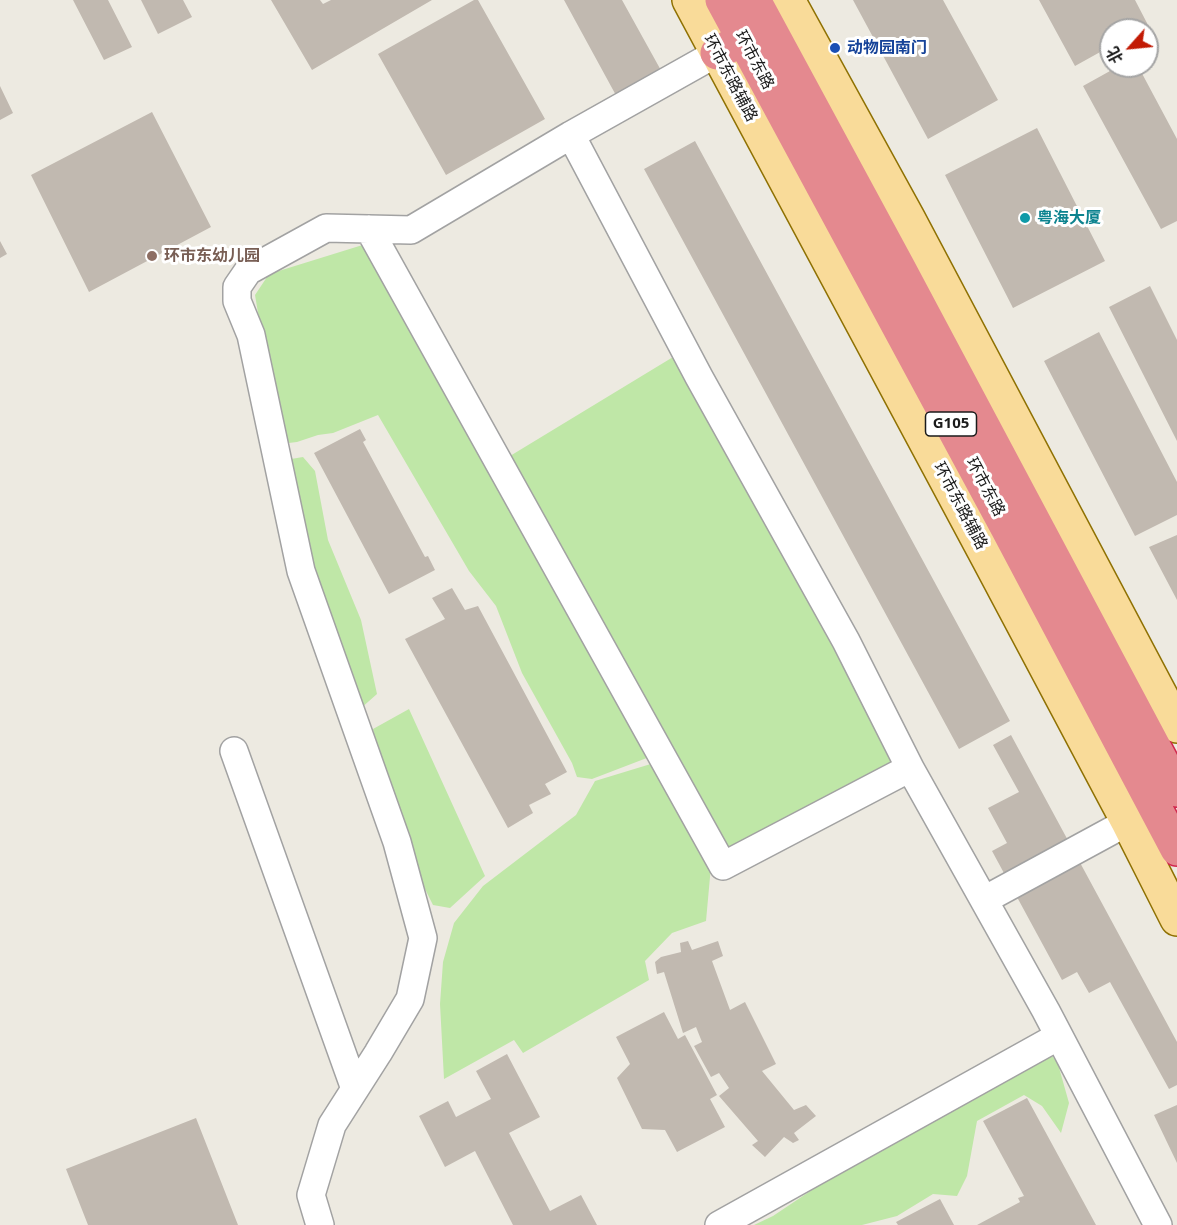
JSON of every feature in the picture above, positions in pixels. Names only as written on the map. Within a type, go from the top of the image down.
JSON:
[{"type":"highway","name":"环市东路","points":[[722,0],[730,46],[996,507],[1177,849]]},
{"type":"highway","name":"环市东路","points":[[753,0],[920,308],[1153,807]]},
{"type":"main road","name":"环市东路辅路","points":[[688,0],[730,46]]},
{"type":"main road","points":[[788,0],[908,219],[1177,726]]},
{"type":"main road","points":[[1153,807],[1177,918]]},
{"type":"street","points":[[320,1225],[311,1195],[332,1125],[410,999],[423,938],[397,842],[301,571],[251,335],[237,301],[237,287],[248,271],[326,228],[411,230],[572,135],[730,46]]},
{"type":"street","points":[[572,135],[699,377],[846,641],[910,768],[1059,1035],[1158,1225]]},
{"type":"street","points":[[369,229],[723,866],[910,768]]},
{"type":"street","points":[[234,751],[355,1089]]},
{"type":"street","points":[[984,900],[1153,807]]},
{"type":"street","points":[[720,1225],[1059,1035]]},
{"type":"green space","points":[[369,243],[652,756],[592,779],[577,777],[572,763],[522,673],[496,606],[469,571],[378,415],[333,433],[280,444],[255,295],[269,274]]},
{"type":"green space","points":[[678,354],[898,760],[727,853],[510,456]]},
{"type":"green space","points":[[303,457],[315,471],[328,540],[361,620],[377,694],[360,709],[308,570],[285,460]]},
{"type":"green space","points":[[409,709],[485,876],[450,908],[433,905],[418,875],[380,772],[373,729]]},
{"type":"green space","points":[[654,763],[711,866],[706,921],[672,933],[645,961],[649,980],[523,1053],[514,1040],[444,1079],[440,1004],[443,962],[454,923],[483,886],[576,815],[595,781]]},
{"type":"green space","points":[[1050,1053],[1058,1064],[1069,1103],[1061,1133],[1042,1106],[1024,1095],[977,1121],[967,1176],[957,1196],[933,1194],[897,1216],[862,1225],[754,1225],[773,1216],[894,1135]]},
{"type":"building","points":[[73,0],[108,0],[132,47],[104,60]]},
{"type":"building","points":[[141,0],[183,0],[192,17],[158,34]]},
{"type":"building","points":[[271,0],[320,0],[323,4],[331,0],[432,0],[312,70]]},
{"type":"building","points":[[474,0],[478,0],[545,119],[446,175],[378,54]]},
{"type":"building","points":[[564,0],[622,0],[663,74],[618,99]]},
{"type":"building","points":[[853,0],[943,0],[998,100],[928,139]]},
{"type":"building","points":[[1039,0],[1135,0],[1144,18],[1099,18],[1099,53],[1075,66]]},
{"type":"building","points":[[1099,77],[1144,78],[1177,139],[1177,221],[1161,229],[1083,86]]},
{"type":"building","points":[[0,86],[13,113],[0,120]]},
{"type":"building","points":[[152,112],[211,227],[89,292],[31,175]]},
{"type":"building","name":"粤海大厦","points":[[1037,128],[1105,261],[1013,308],[945,175]]},
{"type":"building","points":[[695,141],[1010,721],[959,749],[644,169]]},
{"type":"building","points":[[0,241],[7,254],[0,258]]},
{"type":"building","points":[[1150,286],[1177,340],[1177,441],[1109,307]]},
{"type":"building","points":[[1099,332],[1177,482],[1177,515],[1135,536],[1044,361]]},
{"type":"building","points":[[360,429],[366,440],[363,442],[425,557],[428,556],[435,570],[389,594],[314,453]]},
{"type":"building","points":[[1177,535],[1177,600],[1149,547]]},
{"type":"building","points":[[452,588],[465,610],[478,606],[567,772],[545,784],[551,794],[529,805],[533,813],[508,828],[405,639],[445,619],[432,598]]},
{"type":"building","points":[[1011,735],[1177,1042],[1177,1085],[1169,1089],[1110,982],[1089,993],[1077,972],[1062,980],[992,851],[1007,843],[988,808],[1019,792],[993,745]]},
{"type":"building","points":[[688,941],[692,950],[718,941],[723,956],[712,961],[730,1010],[745,1002],[776,1064],[762,1071],[794,1110],[806,1105],[816,1116],[794,1133],[799,1140],[793,1143],[784,1137],[765,1157],[752,1145],[758,1141],[719,1096],[729,1088],[719,1073],[711,1077],[694,1046],[702,1042],[696,1027],[683,1033],[664,972],[657,974],[655,962],[661,957],[681,952],[680,943]]},
{"type":"building","points":[[664,1012],[678,1039],[685,1035],[717,1095],[710,1099],[725,1127],[677,1152],[665,1130],[642,1129],[617,1078],[630,1064],[616,1037]]},
{"type":"building","points":[[507,1054],[540,1117],[509,1133],[550,1211],[581,1195],[597,1225],[513,1225],[475,1151],[445,1167],[419,1116],[448,1101],[456,1117],[491,1099],[476,1071]]},
{"type":"building","points":[[1027,1098],[1096,1225],[977,1225],[1020,1202],[1018,1198],[1024,1196],[983,1121]]},
{"type":"building","points":[[1177,1105],[1177,1163],[1154,1115]]},
{"type":"building","points":[[196,1118],[238,1225],[88,1225],[66,1169]]},
{"type":"building","points":[[940,1199],[954,1225],[898,1225],[896,1222]]},
{"type":"place","name":"动物园南门","points":[[835,48]]},
{"type":"place","name":"粤海大厦","points":[[1025,218]]},
{"type":"place","name":"环市东幼儿园","points":[[152,256]]}]
